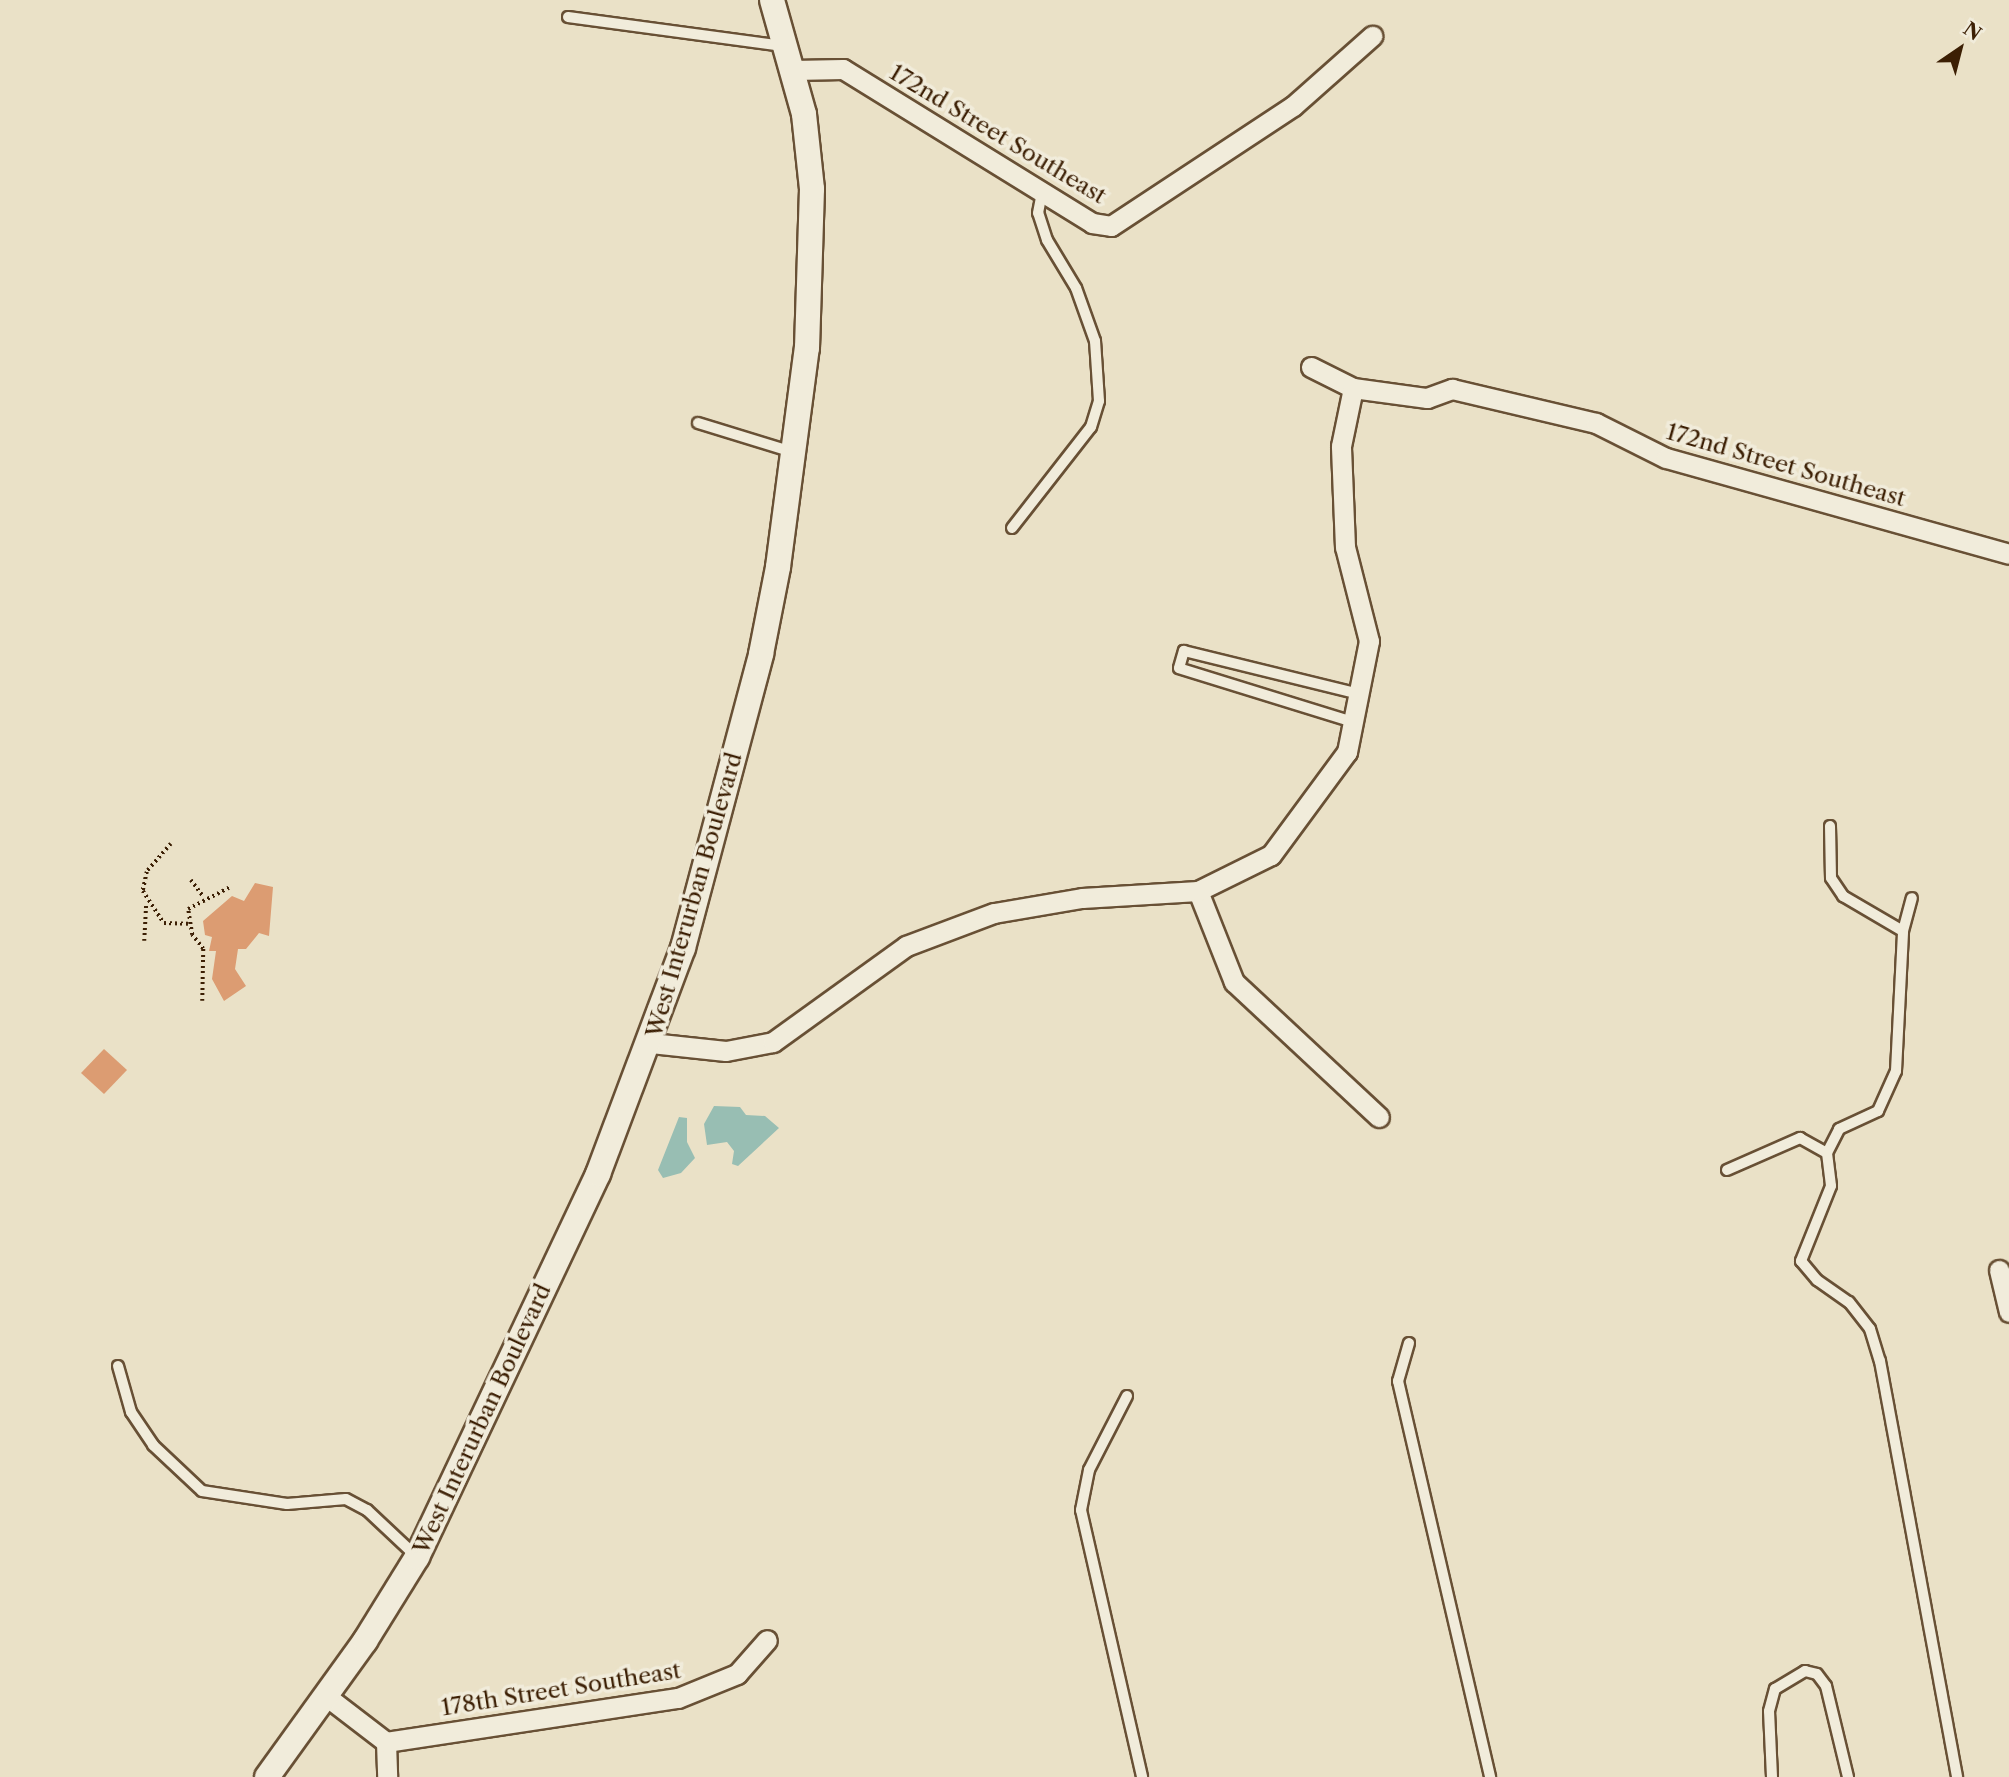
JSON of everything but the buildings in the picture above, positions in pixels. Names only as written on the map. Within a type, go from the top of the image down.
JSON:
[{"type":"street","name":"West Interurban Boulevard","points":[[267,1777],[326,1696],[417,1557],[598,1174],[651,1043],[683,948],[761,654],[793,452],[813,262],[813,189],[790,58],[772,0]]},
{"type":"street","name":"172nd Street Southeast","points":[[790,58],[842,69],[1093,223],[1111,226],[1293,106],[1372,36]]},
{"type":"street","name":"172nd Street Southeast","points":[[1311,367],[1353,388],[1427,398],[1452,390],[1596,423],[1666,458],[2009,554]]},
{"type":"street","points":[[651,1043],[726,1051],[772,1042],[906,946],[994,913],[1082,898],[1198,891],[1270,855],[1348,752],[1369,641],[1345,547],[1341,446],[1353,388]]},
{"type":"street","points":[[1198,891],[1234,982],[1379,1117]]},
{"type":"street","points":[[1999,1270],[2009,1312]]},
{"type":"street","name":"178th Street Southeast","points":[[386,1742],[678,1698],[737,1674],[767,1640]]},
{"type":"street","points":[[326,1696],[386,1742],[387,1777]]},
{"type":"lane","points":[[568,17],[790,58]]},
{"type":"lane","points":[[1012,528],[1091,427],[1098,401],[1095,341],[1076,288],[1047,240],[1038,213],[1042,192]]},
{"type":"lane","points":[[698,423],[793,452]]},
{"type":"lane","points":[[1353,722],[1180,668],[1184,651],[1359,694]]},
{"type":"lane","points":[[1830,826],[1831,878],[1843,896],[1903,931]]},
{"type":"lane","points":[[1912,898],[1903,931],[1896,1070],[1878,1111],[1839,1129],[1827,1153],[1831,1186],[1801,1261],[1817,1280],[1849,1302],[1870,1329],[1880,1361],[1956,1777]]},
{"type":"lane","points":[[1727,1170],[1800,1138],[1827,1153]]},
{"type":"lane","points":[[1409,1343],[1398,1381],[1490,1777]]},
{"type":"lane","points":[[118,1366],[131,1412],[153,1445],[202,1491],[287,1504],[346,1499],[367,1510],[417,1557]]},
{"type":"lane","points":[[1127,1396],[1089,1470],[1081,1510],[1142,1777]]},
{"type":"lane","points":[[1772,1777],[1769,1711],[1775,1689],[1805,1671],[1817,1674],[1826,1686],[1848,1777]]},
{"type":"path","points":[[144,941],[147,872],[171,844]]},
{"type":"path","points":[[191,880],[210,902],[230,887]]},
{"type":"path","points":[[202,1000],[203,949],[189,923],[188,909],[204,898]]},
{"type":"path","points":[[147,902],[164,923],[189,923]]},
{"type":"water","points":[[714,1106],[740,1107],[746,1115],[765,1116],[779,1128],[738,1166],[732,1164],[734,1151],[727,1142],[707,1145],[704,1124]]},
{"type":"water","points":[[679,1117],[687,1118],[687,1142],[695,1158],[681,1173],[663,1178],[658,1170]]}]
